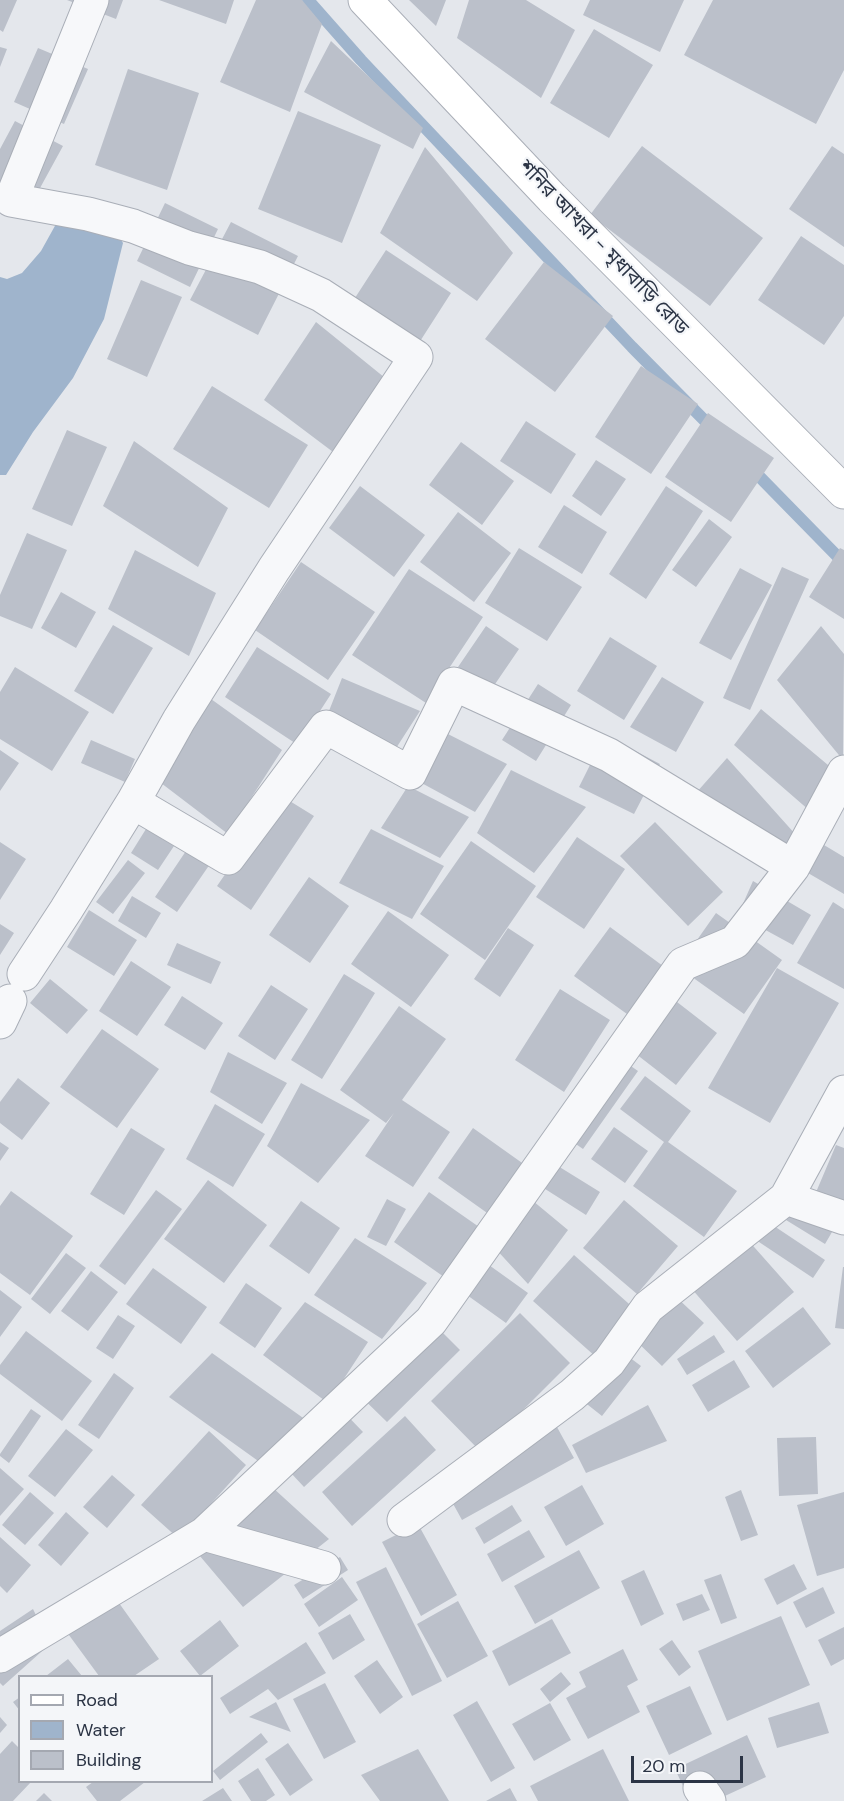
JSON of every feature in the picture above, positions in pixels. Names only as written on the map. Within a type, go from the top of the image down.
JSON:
[{"type":"main road","name":"শনির আখরা - মৃধাবাড়ি রোড","points":[[365,0],[552,198],[844,492]]},
{"type":"street","points":[[11,999],[133,802],[179,720],[274,569],[416,357],[321,295],[260,267],[189,248],[122,223],[88,214],[11,200],[92,0]]},
{"type":"street","points":[[133,802],[228,858],[326,727],[410,773],[454,684],[609,755],[793,867]]},
{"type":"street","points":[[0,1656],[204,1534],[431,1321],[682,964],[735,942],[793,867],[844,772]]},
{"type":"street","points":[[404,1520],[572,1395],[609,1362],[648,1307],[786,1198],[844,1092]]},
{"type":"street","points":[[786,1198],[844,1218]]},
{"type":"street","points":[[204,1534],[324,1568]]},
{"type":"water","points":[[61,215],[113,227],[123,243],[104,319],[73,378],[33,432],[6,475],[0,475],[0,277],[7,279],[22,273],[41,251]]},
{"type":"building","points":[[0,0],[17,0],[3,32],[0,30]]},
{"type":"building","points":[[67,0],[123,0],[116,19]]},
{"type":"building","points":[[159,0],[234,0],[226,24]]},
{"type":"building","points":[[256,0],[302,0],[322,24],[290,112],[220,82]]},
{"type":"building","points":[[409,0],[446,0],[436,26]]},
{"type":"building","points":[[469,0],[526,0],[575,30],[541,98],[457,38]]},
{"type":"building","points":[[590,0],[684,0],[660,52],[583,15]]},
{"type":"building","points":[[713,0],[844,0],[844,70],[816,124],[684,55]]},
{"type":"building","points":[[594,29],[653,65],[609,138],[550,103]]},
{"type":"building","points":[[331,41],[423,128],[413,149],[304,92]]},
{"type":"building","points":[[0,47],[7,49],[0,67]]},
{"type":"building","points":[[38,48],[88,69],[64,124],[14,102]]},
{"type":"building","points":[[128,69],[199,93],[167,190],[95,165]]},
{"type":"building","points":[[298,111],[381,145],[342,243],[258,209]]},
{"type":"building","points":[[15,121],[63,146],[34,199],[0,181],[0,149]]},
{"type":"building","points":[[642,146],[763,238],[710,306],[590,215]]},
{"type":"building","points":[[832,146],[844,154],[844,247],[789,209]]},
{"type":"building","points":[[425,147],[513,253],[477,301],[380,233]]},
{"type":"building","points":[[165,203],[218,229],[190,287],[137,261]]},
{"type":"building","points":[[231,222],[298,256],[258,335],[190,300]]},
{"type":"building","points":[[801,236],[844,265],[844,316],[824,345],[758,300]]},
{"type":"building","points":[[386,250],[451,293],[408,360],[342,318]]},
{"type":"building","points":[[544,262],[613,316],[555,392],[485,339]]},
{"type":"building","points":[[141,280],[182,297],[147,377],[107,359]]},
{"type":"building","points":[[316,322],[395,386],[345,461],[264,400]]},
{"type":"building","points":[[641,366],[698,404],[651,474],[595,437]]},
{"type":"building","points":[[212,386],[308,445],[269,508],[173,449]]},
{"type":"building","points":[[708,413],[774,458],[731,522],[665,477]]},
{"type":"building","points":[[526,421],[576,454],[551,494],[500,461]]},
{"type":"building","points":[[67,430],[107,447],[72,526],[32,509]]},
{"type":"building","points":[[134,441],[228,508],[198,567],[103,506]]},
{"type":"building","points":[[461,442],[514,481],[482,525],[429,485]]},
{"type":"building","points":[[596,460],[626,479],[601,516],[572,496]]},
{"type":"building","points":[[360,486],[425,535],[394,577],[329,528]]},
{"type":"building","points":[[666,486],[703,511],[646,599],[609,574]]},
{"type":"building","points":[[564,505],[607,532],[582,574],[538,547]]},
{"type":"building","points":[[458,512],[511,553],[474,602],[420,562]]},
{"type":"building","points":[[709,519],[732,537],[696,587],[672,570]]},
{"type":"building","points":[[27,533],[67,550],[32,629],[0,616],[0,595]]},
{"type":"building","points":[[519,548],[582,587],[547,641],[485,603]]},
{"type":"building","points":[[840,548],[844,550],[844,619],[809,597]]},
{"type":"building","points":[[135,550],[216,593],[189,656],[108,609]]},
{"type":"building","points":[[301,562],[375,612],[328,680],[255,630]]},
{"type":"building","points":[[782,567],[809,579],[750,710],[723,698]]},
{"type":"building","points":[[740,568],[772,585],[731,660],[699,643]]},
{"type":"building","points":[[409,569],[483,617],[426,703],[352,655]]},
{"type":"building","points":[[61,592],[96,612],[76,648],[41,628]]},
{"type":"building","points":[[113,625],[153,648],[113,714],[74,691]]},
{"type":"building","points":[[486,626],[519,649],[491,690],[458,667]]},
{"type":"building","points":[[821,626],[844,654],[843,760],[777,680]]},
{"type":"building","points":[[610,637],[657,666],[624,720],[577,691]]},
{"type":"building","points":[[257,647],[331,694],[298,745],[225,697]]},
{"type":"building","points":[[15,667],[89,712],[52,771],[0,739],[0,692]]},
{"type":"building","points":[[662,677],[704,702],[676,752],[630,727]]},
{"type":"building","points":[[342,678],[420,711],[391,756],[325,721]]},
{"type":"building","points":[[538,684],[571,705],[536,761],[502,740]]},
{"type":"building","points":[[211,699],[282,750],[228,834],[161,783]]},
{"type":"building","points":[[761,709],[834,770],[810,811],[734,745]]},
{"type":"building","points":[[440,730],[507,764],[475,812],[416,780]]},
{"type":"building","points":[[605,735],[660,764],[634,814],[579,787]]},
{"type":"building","points":[[91,740],[135,759],[125,782],[81,763]]},
{"type":"building","points":[[0,750],[19,763],[0,791]]},
{"type":"building","points":[[727,758],[796,835],[767,870],[696,793]]},
{"type":"building","points":[[511,770],[586,807],[534,873],[477,833]]},
{"type":"building","points":[[408,786],[469,817],[440,858],[381,828]]},
{"type":"building","points":[[280,795],[314,816],[251,910],[217,886]]},
{"type":"building","points":[[655,822],[723,892],[688,926],[620,856]]},
{"type":"building","points":[[146,829],[174,846],[158,870],[131,853]]},
{"type":"building","points":[[371,829],[444,866],[412,919],[339,883]]},
{"type":"building","points":[[577,837],[625,869],[584,929],[536,897]]},
{"type":"building","points":[[471,841],[536,886],[485,960],[420,914]]},
{"type":"building","points":[[0,842],[26,859],[0,900]]},
{"type":"building","points":[[824,845],[844,857],[844,894],[808,873]]},
{"type":"building","points":[[188,848],[210,864],[177,912],[155,897]]},
{"type":"building","points":[[128,860],[145,873],[113,914],[96,902]]},
{"type":"building","points":[[309,877],[349,906],[310,963],[269,935]]},
{"type":"building","points":[[753,881],[811,915],[793,945],[738,915]]},
{"type":"building","points":[[132,896],[161,913],[146,938],[118,921]]},
{"type":"building","points":[[833,902],[844,909],[844,989],[797,963]]},
{"type":"building","points":[[89,910],[137,940],[114,976],[67,947]]},
{"type":"building","points":[[388,911],[449,955],[411,1007],[351,964]]},
{"type":"building","points":[[716,913],[782,960],[744,1014],[678,967]]},
{"type":"building","points":[[0,924],[14,933],[0,955]]},
{"type":"building","points":[[610,927],[663,966],[627,1014],[574,976]]},
{"type":"building","points":[[508,928],[534,945],[500,997],[474,979]]},
{"type":"building","points":[[177,943],[221,962],[211,984],[167,965]]},
{"type":"building","points":[[131,961],[171,987],[137,1036],[99,1011]]},
{"type":"building","points":[[777,968],[839,1003],[770,1123],[708,1088]]},
{"type":"building","points":[[344,974],[375,993],[322,1079],[291,1060]]},
{"type":"building","points":[[50,979],[88,1010],[67,1034],[30,1003]]},
{"type":"building","points":[[271,985],[308,1009],[275,1060],[238,1036]]},
{"type":"building","points":[[659,988],[717,1033],[676,1085],[618,1040]]},
{"type":"building","points":[[560,989],[610,1020],[564,1092],[515,1060]]},
{"type":"building","points":[[182,996],[223,1023],[205,1050],[164,1025]]},
{"type":"building","points":[[399,1006],[446,1039],[402,1100],[450,1132],[413,1187],[365,1156],[394,1113],[386,1123],[340,1090]]},
{"type":"building","points":[[102,1029],[159,1069],[117,1128],[60,1087]]},
{"type":"building","points":[[228,1052],[287,1083],[262,1124],[210,1092]]},
{"type":"building","points":[[612,1053],[638,1071],[583,1149],[557,1131]]},
{"type":"building","points":[[645,1076],[691,1111],[668,1142],[737,1191],[704,1237],[633,1186],[664,1142],[620,1109]]},
{"type":"building","points":[[18,1078],[50,1103],[22,1140],[0,1123],[0,1102]]},
{"type":"building","points":[[301,1083],[370,1120],[318,1183],[267,1146]]},
{"type":"building","points":[[215,1104],[265,1134],[233,1187],[186,1159]]},
{"type":"building","points":[[614,1127],[648,1151],[625,1183],[591,1159]]},
{"type":"building","points":[[131,1128],[165,1149],[124,1215],[90,1194]]},
{"type":"building","points":[[473,1128],[525,1165],[490,1215],[438,1178]]},
{"type":"building","points":[[0,1142],[9,1148],[0,1161]]},
{"type":"building","points":[[836,1145],[844,1148],[844,1209],[814,1197]]},
{"type":"building","points":[[545,1158],[600,1192],[586,1215],[531,1180]]},
{"type":"building","points":[[208,1180],[267,1225],[224,1283],[164,1239]]},
{"type":"building","points":[[156,1190],[182,1209],[125,1285],[99,1266]]},
{"type":"building","points":[[11,1191],[73,1236],[30,1295],[0,1273],[0,1206]]},
{"type":"building","points":[[429,1192],[482,1229],[447,1279],[394,1242]]},
{"type":"building","points":[[527,1196],[568,1230],[528,1284],[493,1246]]},
{"type":"building","points":[[387,1199],[406,1209],[386,1246],[367,1237]]},
{"type":"building","points":[[624,1200],[678,1246],[637,1294],[583,1248]]},
{"type":"building","points":[[301,1201],[340,1228],[309,1274],[269,1246]]},
{"type":"building","points":[[793,1209],[832,1232],[825,1244],[786,1220]]},
{"type":"building","points":[[768,1222],[825,1260],[813,1278],[756,1240]]},
{"type":"building","points":[[355,1238],[427,1283],[382,1339],[314,1295]]},
{"type":"building","points":[[747,1239],[794,1292],[737,1341],[691,1288]]},
{"type":"building","points":[[66,1253],[86,1268],[50,1314],[31,1299]]},
{"type":"building","points":[[475,1255],[528,1293],[506,1323],[453,1285]]},
{"type":"building","points":[[574,1255],[637,1311],[596,1357],[533,1301]]},
{"type":"building","points":[[844,1267],[844,1329],[835,1328]]},
{"type":"building","points":[[153,1268],[207,1307],[181,1344],[126,1304]]},
{"type":"building","points":[[91,1271],[118,1292],[88,1331],[61,1311]]},
{"type":"building","points":[[246,1283],[282,1308],[255,1348],[219,1323]]},
{"type":"building","points":[[0,1290],[22,1307],[0,1337]]},
{"type":"building","points":[[674,1295],[704,1323],[662,1366],[633,1338]]},
{"type":"building","points":[[305,1302],[368,1342],[328,1403],[263,1355]]},
{"type":"building","points":[[803,1307],[831,1344],[773,1388],[745,1351]]},
{"type":"building","points":[[420,1310],[460,1350],[387,1422],[347,1383]]},
{"type":"building","points":[[520,1313],[570,1363],[481,1452],[431,1401]]},
{"type":"building","points":[[118,1315],[135,1326],[113,1359],[96,1348]]},
{"type":"building","points":[[26,1331],[92,1381],[62,1421],[0,1374],[0,1365]]},
{"type":"building","points":[[714,1335],[725,1352],[687,1375],[677,1359]]},
{"type":"building","points":[[621,1351],[641,1366],[602,1416],[583,1401]]},
{"type":"building","points":[[212,1353],[306,1420],[261,1463],[169,1397]]},
{"type":"building","points":[[734,1360],[750,1387],[708,1412],[692,1385]]},
{"type":"building","points":[[114,1373],[134,1388],[99,1439],[78,1425]]},
{"type":"building","points":[[335,1403],[363,1432],[304,1487],[277,1458]]},
{"type":"building","points":[[648,1405],[667,1441],[586,1473],[572,1445]]},
{"type":"building","points":[[31,1409],[41,1416],[9,1463],[0,1454]]},
{"type":"building","points":[[405,1416],[436,1450],[352,1526],[322,1492]]},
{"type":"building","points":[[552,1418],[574,1458],[462,1520],[440,1480]]},
{"type":"building","points":[[66,1429],[93,1450],[55,1497],[28,1476]]},
{"type":"building","points":[[209,1431],[246,1465],[179,1539],[141,1505]]},
{"type":"building","points":[[816,1437],[818,1494],[779,1496],[777,1438]]},
{"type":"building","points":[[0,1468],[24,1489],[0,1516]]},
{"type":"building","points":[[112,1475],[135,1495],[107,1528],[83,1507]]},
{"type":"building","points":[[582,1485],[604,1524],[566,1546],[544,1507]]},
{"type":"building","points":[[272,1487],[329,1539],[243,1607],[194,1549]]},
{"type":"building","points":[[741,1490],[758,1535],[741,1541],[725,1497]]},
{"type":"building","points":[[30,1492],[54,1513],[25,1545],[2,1525]]},
{"type":"building","points":[[844,1492],[844,1568],[817,1576],[797,1505]]},
{"type":"building","points":[[512,1505],[522,1521],[484,1544],[475,1528]]},
{"type":"building","points":[[66,1512],[89,1533],[61,1566],[38,1545]]},
{"type":"building","points":[[418,1524],[457,1595],[421,1616],[382,1542]]},
{"type":"building","points":[[529,1530],[545,1557],[502,1582],[487,1554]]},
{"type":"building","points":[[0,1537],[31,1565],[7,1593],[0,1586]]},
{"type":"building","points":[[579,1550],[600,1588],[535,1624],[514,1586]]},
{"type":"building","points":[[340,1557],[348,1570],[303,1599],[294,1585]]},
{"type":"building","points":[[794,1564],[807,1589],[777,1605],[764,1579]]},
{"type":"building","points":[[386,1567],[442,1681],[412,1696],[356,1582]]},
{"type":"building","points":[[644,1570],[664,1614],[641,1626],[621,1581]]},
{"type":"building","points":[[721,1574],[737,1618],[721,1624],[704,1580]]},
{"type":"building","points":[[342,1577],[358,1600],[319,1627],[304,1604]]},
{"type":"building","points":[[823,1587],[835,1613],[806,1628],[793,1602]]},
{"type":"building","points":[[702,1594],[710,1610],[683,1621],[676,1604]]},
{"type":"building","points":[[114,1596],[159,1659],[135,1675],[98,1675],[66,1631]]},
{"type":"building","points":[[458,1601],[488,1656],[447,1678],[417,1624]]},
{"type":"building","points":[[33,1609],[50,1644],[3,1686],[0,1683],[0,1631]]},
{"type":"building","points":[[350,1614],[365,1640],[333,1660],[318,1633]]},
{"type":"building","points":[[781,1616],[810,1685],[727,1721],[698,1651]]},
{"type":"building","points":[[552,1619],[571,1653],[509,1686],[492,1651]]},
{"type":"building","points":[[220,1620],[239,1646],[201,1675],[180,1651]]},
{"type":"building","points":[[844,1627],[844,1659],[831,1666],[818,1640]]},
{"type":"building","points":[[672,1640],[691,1667],[679,1676],[659,1649]]},
{"type":"building","points":[[306,1642],[326,1673],[278,1700],[268,1689],[230,1714],[220,1698]]},
{"type":"building","points":[[623,1649],[638,1680],[627,1686],[640,1712],[588,1739],[566,1698],[586,1687],[579,1672]]},
{"type":"building","points":[[68,1659],[81,1675],[47,1675]]},
{"type":"building","points":[[377,1660],[403,1697],[380,1714],[354,1676]]},
{"type":"building","points":[[561,1672],[571,1684],[550,1702],[540,1689]]},
{"type":"building","points":[[325,1683],[356,1742],[324,1759],[293,1699]]},
{"type":"building","points":[[690,1686],[712,1734],[669,1755],[646,1706]]},
{"type":"building","points":[[18,1698],[18,1708],[13,1702]]},
{"type":"building","points":[[477,1701],[515,1768],[491,1782],[453,1715]]},
{"type":"building","points":[[276,1702],[291,1732],[249,1717]]},
{"type":"building","points":[[819,1702],[829,1733],[777,1748],[768,1718]]},
{"type":"building","points":[[550,1703],[571,1740],[534,1761],[512,1724]]},
{"type":"building","points":[[0,1717],[7,1725],[0,1733]]},
{"type":"building","points":[[261,1733],[268,1742],[220,1780],[213,1771]]},
{"type":"building","points":[[747,1735],[766,1777],[714,1801],[690,1801],[675,1769]]},
{"type":"building","points":[[12,1741],[18,1747],[18,1783],[30,1783],[13,1801],[0,1801],[0,1754]]},
{"type":"building","points":[[288,1743],[313,1780],[290,1796],[265,1759]]},
{"type":"building","points":[[418,1749],[449,1801],[380,1801],[361,1775]]},
{"type":"building","points":[[603,1749],[629,1801],[538,1801],[530,1786]]},
{"type":"building","points":[[258,1768],[275,1795],[266,1801],[251,1801],[238,1781]]},
{"type":"building","points":[[92,1783],[144,1783],[120,1801],[97,1801],[86,1787]]},
{"type":"building","points":[[223,1788],[232,1801],[202,1801]]},
{"type":"building","points":[[510,1788],[517,1801],[486,1801]]},
{"type":"building","points":[[44,1793],[52,1801],[36,1801]]},
{"type":"waterway","points":[[308,0],[361,60],[632,347],[715,431]]},
{"type":"waterway","points":[[750,467],[844,563]]}]
